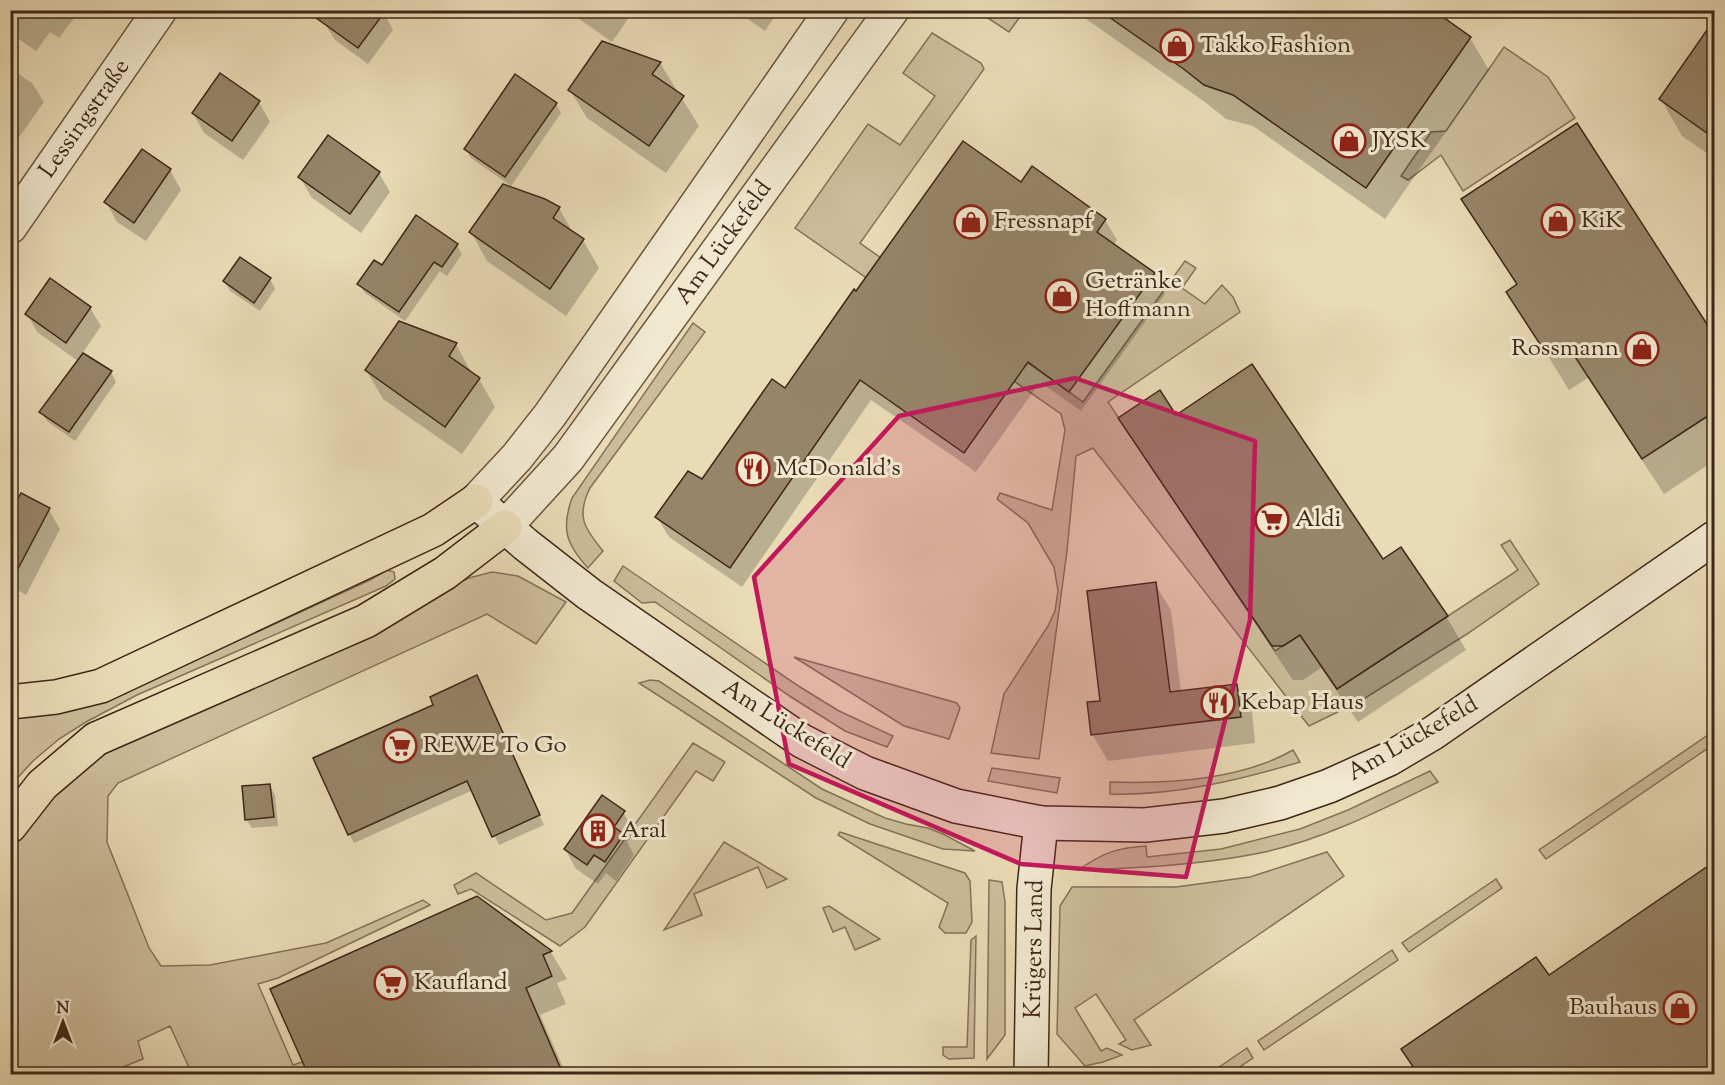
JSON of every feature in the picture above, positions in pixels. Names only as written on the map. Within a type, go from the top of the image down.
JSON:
[{"type":"highway","points":[[10,702],[56,697],[101,686],[434,530],[476,501]]},
{"type":"highway","points":[[10,826],[42,785],[96,739],[366,621],[445,573],[505,527]]},
{"type":"street","name":"Lessingstraße","points":[[10,227],[160,10]]},
{"type":"street","name":"Am Lückefeld","points":[[832,10],[550,415],[517,457],[476,501],[589,594],[802,741],[865,773],[915,793],[956,806],[1041,823],[1145,825],[1224,816],[1280,803],[1329,786],[1389,759],[1434,733],[1714,538]]},
{"type":"street","name":"Am Lückefeld","points":[[505,527],[568,458],[892,10]]},
{"type":"street","name":"Krügers Land","points":[[1031,1074],[1034,889],[1041,823]]},
{"type":"highlighted area","points":[[1075,378],[1255,441],[1250,620],[1186,877],[1021,864],[789,764],[754,577],[899,416]]},
{"type":"shaded area","points":[[977,11],[1024,11],[1009,32]]},
{"type":"shaded area","points":[[932,33],[981,63],[984,69],[860,243],[1083,402],[1185,261],[1196,268],[1182,288],[1205,304],[1222,285],[1233,297],[1240,312],[1108,402],[1275,651],[1300,635],[1337,689],[1518,570],[1501,545],[1510,540],[1539,584],[1467,634],[1362,700],[1309,726],[1093,448],[1076,456],[1067,551],[1039,759],[991,753],[1004,694],[1048,626],[1055,611],[1058,591],[1054,567],[1028,523],[997,499],[1000,493],[1052,510],[1065,430],[1061,414],[795,228],[868,124],[900,145],[935,96],[903,73]]},
{"type":"shaded area","points":[[1504,47],[1548,77],[1575,118],[1463,191],[1441,155],[1408,180],[1401,176],[1431,132],[1446,131]]},
{"type":"shaded area","points":[[693,323],[705,332],[590,488],[583,506],[584,521],[603,551],[588,568],[570,543],[568,536],[566,527],[572,498]]},
{"type":"shaded area","points":[[623,566],[800,687],[839,711],[893,736],[887,747],[845,731],[791,697],[655,602],[642,603],[614,581]]},
{"type":"shaded area","points":[[387,570],[394,572],[395,579],[386,586],[137,695],[86,722],[59,739],[33,761],[11,785],[11,718],[69,710],[159,677],[370,580]]},
{"type":"shaded area","points":[[492,572],[518,576],[566,602],[536,644],[487,614],[118,783],[108,796],[107,842],[149,948],[161,966],[210,965],[326,943],[423,900],[430,905],[278,978],[258,984],[293,1065],[305,1061],[310,1074],[192,1074],[170,1026],[138,1041],[143,1059],[123,1067],[126,1074],[11,1074],[11,851],[20,832],[61,782],[119,742],[469,578]]},
{"type":"shaded area","points":[[794,657],[957,703],[960,708],[949,739],[904,726]]},
{"type":"shaded area","points":[[650,680],[659,681],[822,789],[885,818],[943,834],[975,851],[943,849],[870,824],[816,798],[639,683]]},
{"type":"shaded area","points":[[1714,731],[1714,744],[1546,859],[1539,850]]},
{"type":"shaded area","points":[[693,743],[725,762],[713,781],[696,771],[585,927],[560,946],[471,889],[458,894],[454,885],[476,873],[546,920],[572,913]]},
{"type":"shaded area","points":[[1293,750],[1300,762],[1230,781],[1182,790],[1110,794],[1110,782],[1180,781],[1228,774],[1273,760]]},
{"type":"shaded area","points":[[992,768],[1060,778],[1057,793],[988,781]]},
{"type":"shaded area","points":[[1430,771],[1438,782],[1351,823],[1283,847],[1260,853],[1192,863],[1078,870],[1103,855],[1126,848],[1146,846],[1147,857],[1221,849],[1300,829],[1348,810]]},
{"type":"shaded area","points":[[840,832],[965,873],[970,881],[972,922],[966,933],[945,933],[939,927],[948,903],[838,835]]},
{"type":"shaded area","points":[[724,842],[787,879],[767,888],[758,867],[694,894],[702,915],[664,930]]},
{"type":"shaded area","points":[[1327,852],[1344,876],[1134,1020],[1151,1045],[1132,1050],[1119,1044],[1126,1040],[1096,994],[1075,1008],[1101,1051],[1107,1048],[1122,1055],[1085,1066],[1057,1034],[1060,906],[1072,887],[1176,887],[1250,877]]},
{"type":"shaded area","points":[[1496,879],[1502,888],[1409,952],[1402,943]]},
{"type":"shaded area","points":[[989,880],[1002,882],[1005,902],[1005,1035],[987,1059]]},
{"type":"shaded area","points":[[829,906],[880,939],[855,950],[845,927],[833,932],[823,908]]},
{"type":"shaded area","points":[[976,936],[974,1058],[949,1059],[943,1055],[943,1047],[967,1047],[971,940]]},
{"type":"shaded area","points":[[1392,950],[1398,960],[1264,1050],[1258,1041]]},
{"type":"shaded area","points":[[1247,1048],[1253,1058],[1229,1074],[1209,1074]]},
{"type":"building","points":[[305,10],[386,10],[358,48]]},
{"type":"building","name":"JYSK","points":[[1099,10],[1433,10],[1471,37],[1366,188],[1233,95],[1204,85]]},
{"type":"building","points":[[1714,20],[1714,138],[1659,99]]},
{"type":"building","points":[[602,41],[661,62],[652,74],[684,96],[649,146],[568,90]]},
{"type":"building","points":[[220,73],[260,101],[232,141],[192,113]]},
{"type":"building","points":[[515,74],[557,103],[505,177],[464,149]]},
{"type":"building","points":[[1577,123],[1714,335],[1714,412],[1642,459],[1566,343],[1547,355],[1506,292],[1517,284],[1461,199]]},
{"type":"building","points":[[328,135],[380,172],[350,214],[298,177]]},
{"type":"building","points":[[963,141],[1021,182],[1032,166],[1106,219],[1097,232],[1155,273],[1069,392],[1028,362],[964,453],[860,380],[730,568],[655,517],[688,471],[702,479],[772,379],[785,388],[854,289],[856,291]]},
{"type":"building","points":[[142,149],[171,169],[134,223],[104,202]]},
{"type":"building","points":[[503,184],[545,199],[560,207],[553,218],[584,239],[550,289],[469,232]]},
{"type":"building","points":[[416,215],[458,244],[442,267],[434,262],[399,312],[357,284],[374,260],[382,265]]},
{"type":"building","points":[[240,257],[271,278],[254,303],[223,281]]},
{"type":"building","points":[[50,278],[91,307],[66,343],[25,314]]},
{"type":"building","points":[[399,321],[457,343],[449,356],[480,378],[445,427],[365,370]]},
{"type":"building","points":[[83,353],[112,371],[69,432],[39,412]]},
{"type":"building","name":"Aldi","points":[[1252,364],[1383,559],[1401,547],[1448,616],[1337,689],[1300,635],[1283,646],[1272,646],[1118,418],[1160,390],[1176,415]]},
{"type":"building","points":[[21,493],[50,508],[10,584],[10,513]]},
{"type":"building","points":[[1156,582],[1170,692],[1237,684],[1241,717],[1091,735],[1087,702],[1100,701],[1087,591]]},
{"type":"building","points":[[477,675],[540,815],[492,837],[467,781],[348,835],[313,758],[433,705],[430,697]]},
{"type":"building","points":[[270,784],[274,817],[245,820],[242,786]]},
{"type":"building","name":"Aral","points":[[602,795],[625,811],[614,827],[624,834],[605,862],[594,855],[587,865],[564,849]]},
{"type":"building","points":[[1714,862],[1714,1074],[1418,1074],[1401,1049],[1536,957],[1549,975]]},
{"type":"building","name":"Kaufland","points":[[477,896],[552,951],[543,955],[552,976],[526,988],[563,1074],[308,1074],[270,989]]},
{"type":"place","name":"Takko Fashion","points":[[1177,46]]},
{"type":"place","name":"JYSK","points":[[1349,141]]},
{"type":"place","name":"KiK","points":[[1558,221]]},
{"type":"place","name":"Fressnapf","points":[[971,222]]},
{"type":"place","name":"Getränke Hoffmann","points":[[1062,296]]},
{"type":"place","name":"Rossmann","points":[[1642,349]]},
{"type":"place","name":"McDonald's","points":[[753,469]]},
{"type":"place","name":"Aldi","points":[[1272,520]]},
{"type":"place","name":"Kebap Haus","points":[[1218,703]]},
{"type":"place","name":"REWE To Go","points":[[400,746]]},
{"type":"place","name":"Aral","points":[[598,831]]},
{"type":"place","name":"Kaufland","points":[[391,983]]},
{"type":"place","name":"Bauhaus","points":[[1680,1008]]}]
